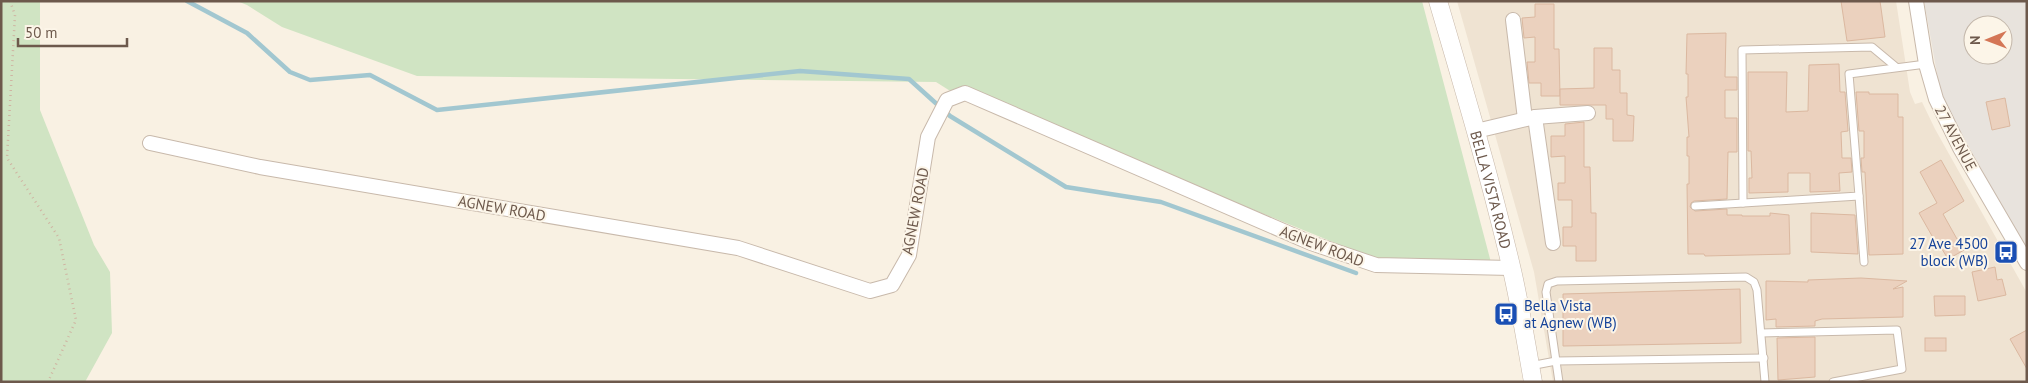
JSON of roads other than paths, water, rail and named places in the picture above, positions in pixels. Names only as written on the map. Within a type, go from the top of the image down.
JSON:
[{"type":"street","name":"BELLA VISTA ROAD","points":[[1438,1],[1476,131],[1512,268],[1531,374]]},
{"type":"street","name":"27 AVENUE","points":[[1916,1],[1926,64],[1936,99],[1960,148],[2027,263]]},
{"type":"street","points":[[1513,20],[1553,243]]},
{"type":"street","name":"AGNEW ROAD","points":[[150,144],[270,169],[738,248],[870,291],[892,285],[909,255],[928,137],[946,100],[965,93],[1310,244],[1376,266],[1512,268]]},
{"type":"street","points":[[1476,131],[1530,118],[1588,113]]},
{"type":"lane","points":[[1743,203],[1742,50],[1872,47],[1896,67]]},
{"type":"lane","points":[[1864,262],[1849,74],[1926,64]]},
{"type":"lane","points":[[1695,206],[1859,196]]},
{"type":"lane","points":[[1559,382],[1546,292],[1548,284],[1557,281],[1750,278],[1757,290],[1765,382]]},
{"type":"lane","points":[[1761,333],[1897,330],[1902,369],[1833,382]]},
{"type":"lane","points":[[1531,374],[1556,361],[1764,358]]},
{"type":"waterway","points":[[187,1],[247,33],[290,72],[310,80],[370,75],[437,110],[800,71],[909,79],[950,116],[1066,187],[1161,202],[1356,273]]},
{"type":"place","name":"27 Ave 4500 block (WB)","points":[[2006,252]]},
{"type":"place","name":"Bella Vista at Agnew (WB)","points":[[1506,314]]}]
